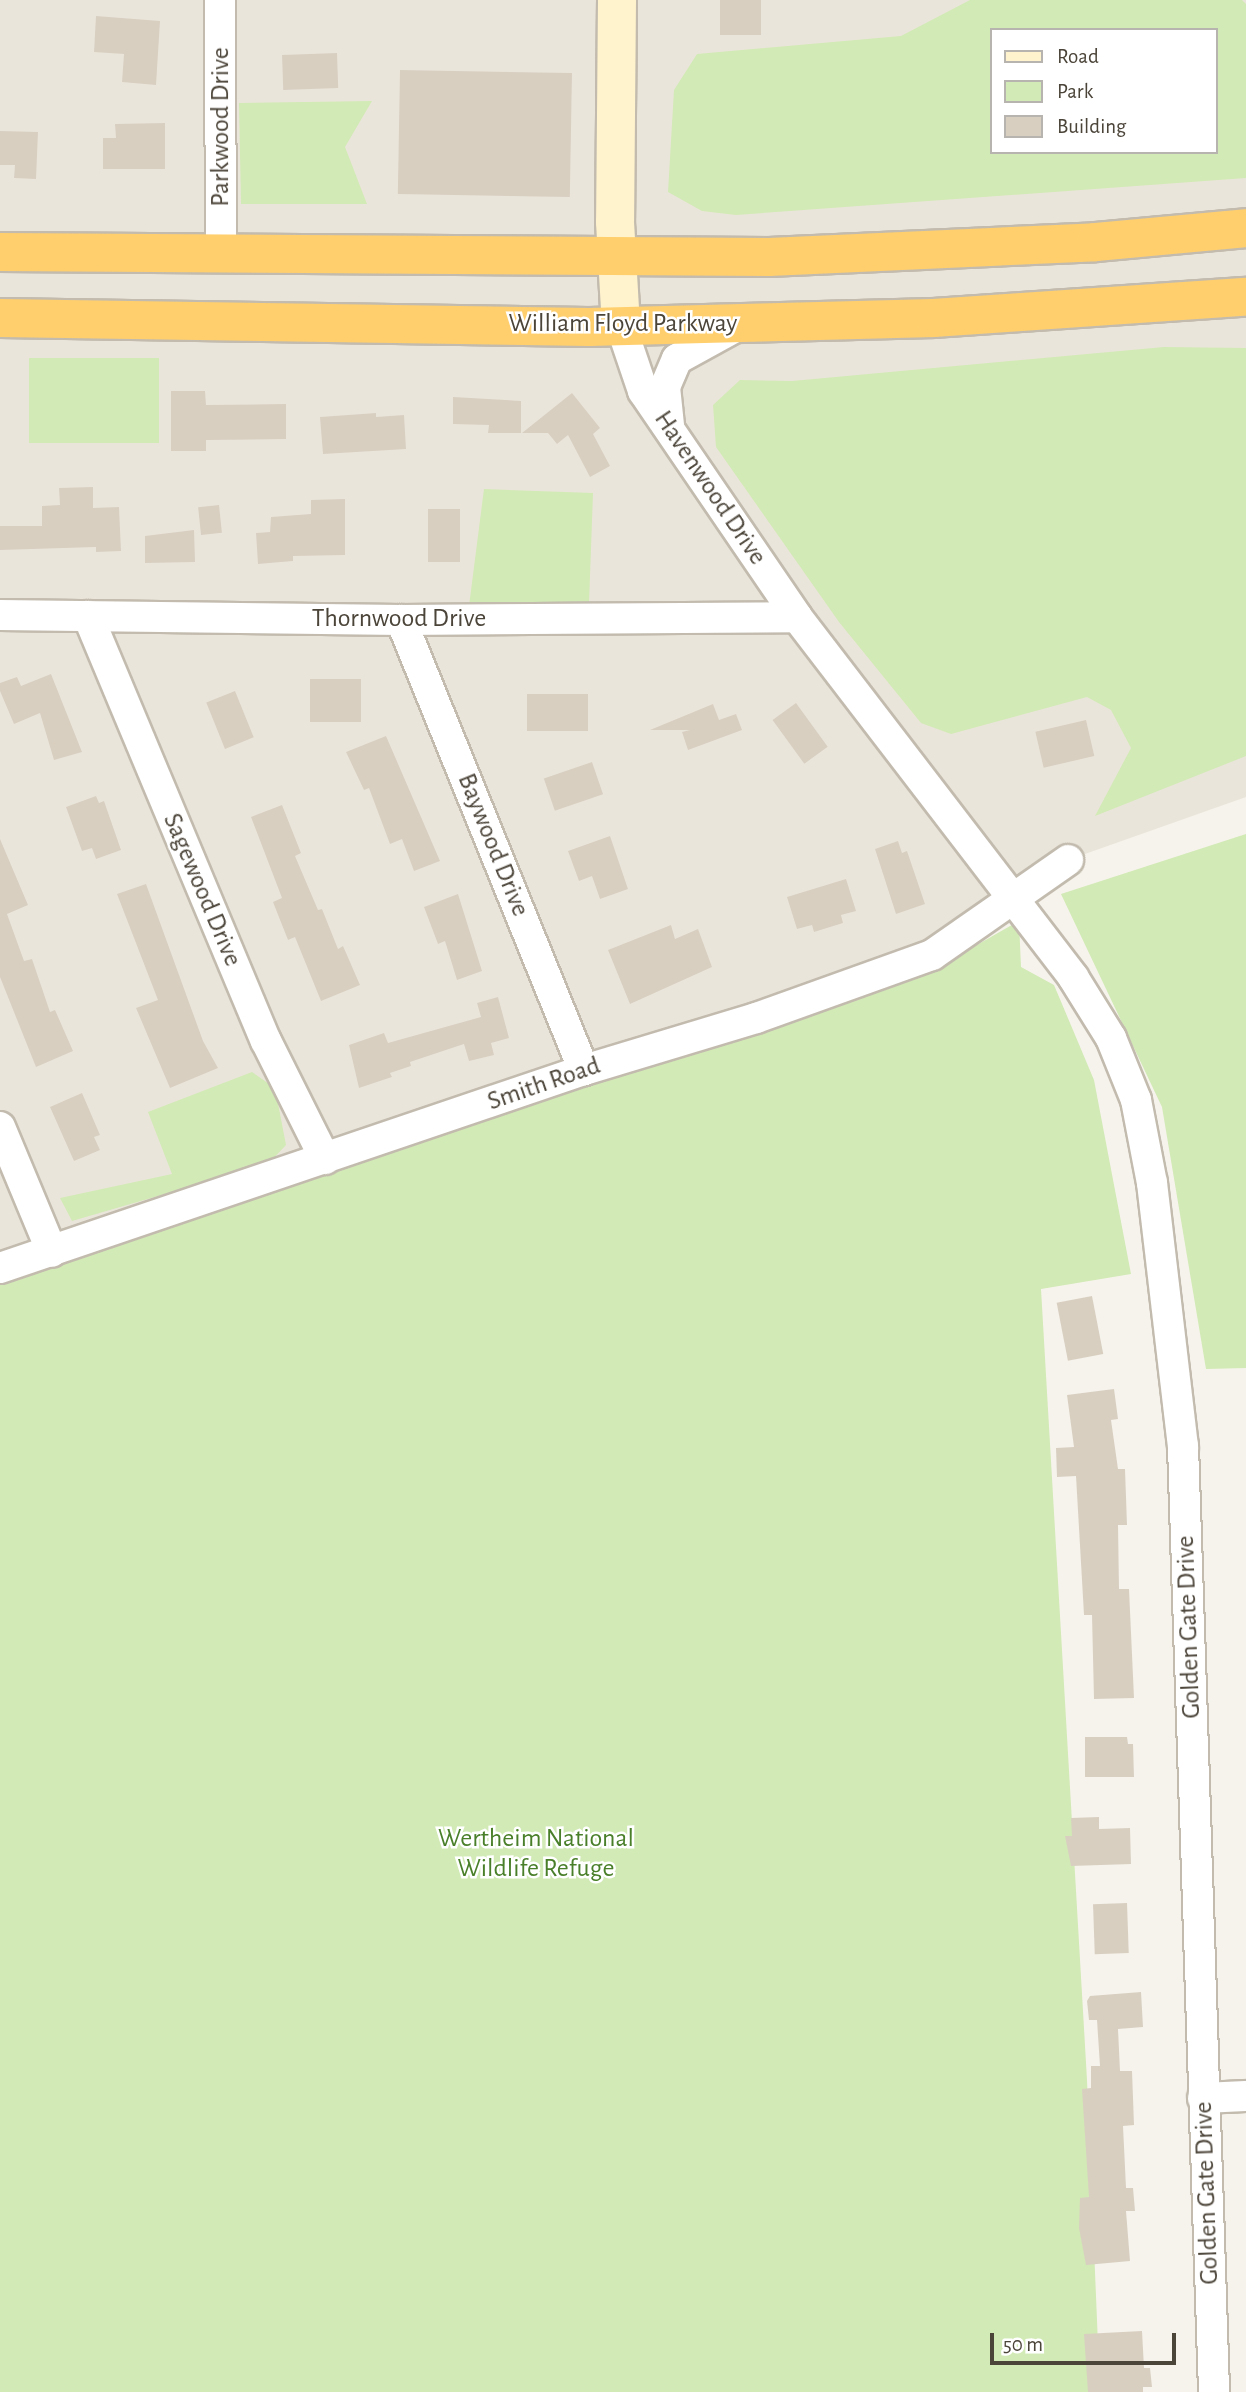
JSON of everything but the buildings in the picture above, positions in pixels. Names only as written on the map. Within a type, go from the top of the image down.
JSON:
[{"type":"highway","points":[[0,252],[616,257],[936,251],[1246,228]]},
{"type":"highway","name":"William Floyd Parkway","points":[[0,318],[621,326],[934,318],[1246,297]]},
{"type":"main road","name":"Havenwood Drive","points":[[617,0],[616,257],[621,326]]},
{"type":"street","name":"Parkwood Drive","points":[[220,0],[221,254]]},
{"type":"street","points":[[672,432],[665,387],[677,359],[726,330],[745,323]]},
{"type":"street","name":"Havenwood Drive","points":[[621,326],[643,391],[797,617],[1015,900]]},
{"type":"street","name":"Thornwood Drive","points":[[0,615],[401,620],[797,617]]},
{"type":"street","name":"Sagewood Drive","points":[[88,616],[266,1041],[325,1159]]},
{"type":"street","name":"Baywood Drive","points":[[401,620],[584,1070]]},
{"type":"street","name":"Smith Road","points":[[0,1268],[584,1070],[756,1018],[932,955],[1015,900],[1068,860]]},
{"type":"street","name":"Golden Gate Drive","points":[[1015,900],[1073,977],[1111,1038],[1136,1100],[1152,1183],[1184,1446],[1214,2392]]},
{"type":"street","points":[[0,1127],[52,1252]]},
{"type":"street","points":[[1203,2098],[1246,2096]]},
{"type":"shaded area","points":[[0,0],[1246,0],[1246,797],[1068,860],[932,955],[0,1268]]},
{"type":"green space","points":[[970,0],[1242,0],[1246,4],[1246,178],[736,215],[702,211],[668,192],[674,90],[697,54],[901,36]]},
{"type":"green space","points":[[372,101],[345,147],[367,204],[241,204],[239,103]]},
{"type":"green space","points":[[1164,347],[1246,348],[1246,756],[1095,816],[1131,748],[1111,710],[1087,697],[951,734],[921,723],[839,622],[716,447],[713,405],[740,380],[792,381]]},
{"type":"green space","points":[[29,358],[159,358],[159,443],[29,443]]},
{"type":"green space","points":[[484,489],[593,493],[589,604],[469,606]]},
{"type":"green space","points":[[1246,834],[1246,1368],[1206,1369],[1162,1107],[1061,894]]},
{"type":"green space","name":"Wertheim National Wildlife Refuge","points":[[1019,921],[1021,967],[1054,985],[1094,1080],[1131,1274],[1041,1289],[1087,2080],[1100,2392],[0,2392],[0,1270],[427,1134],[961,954]]},
{"type":"green space","points":[[252,1072],[275,1088],[286,1145],[268,1164],[72,1221],[60,1198],[172,1174],[148,1112]]}]
